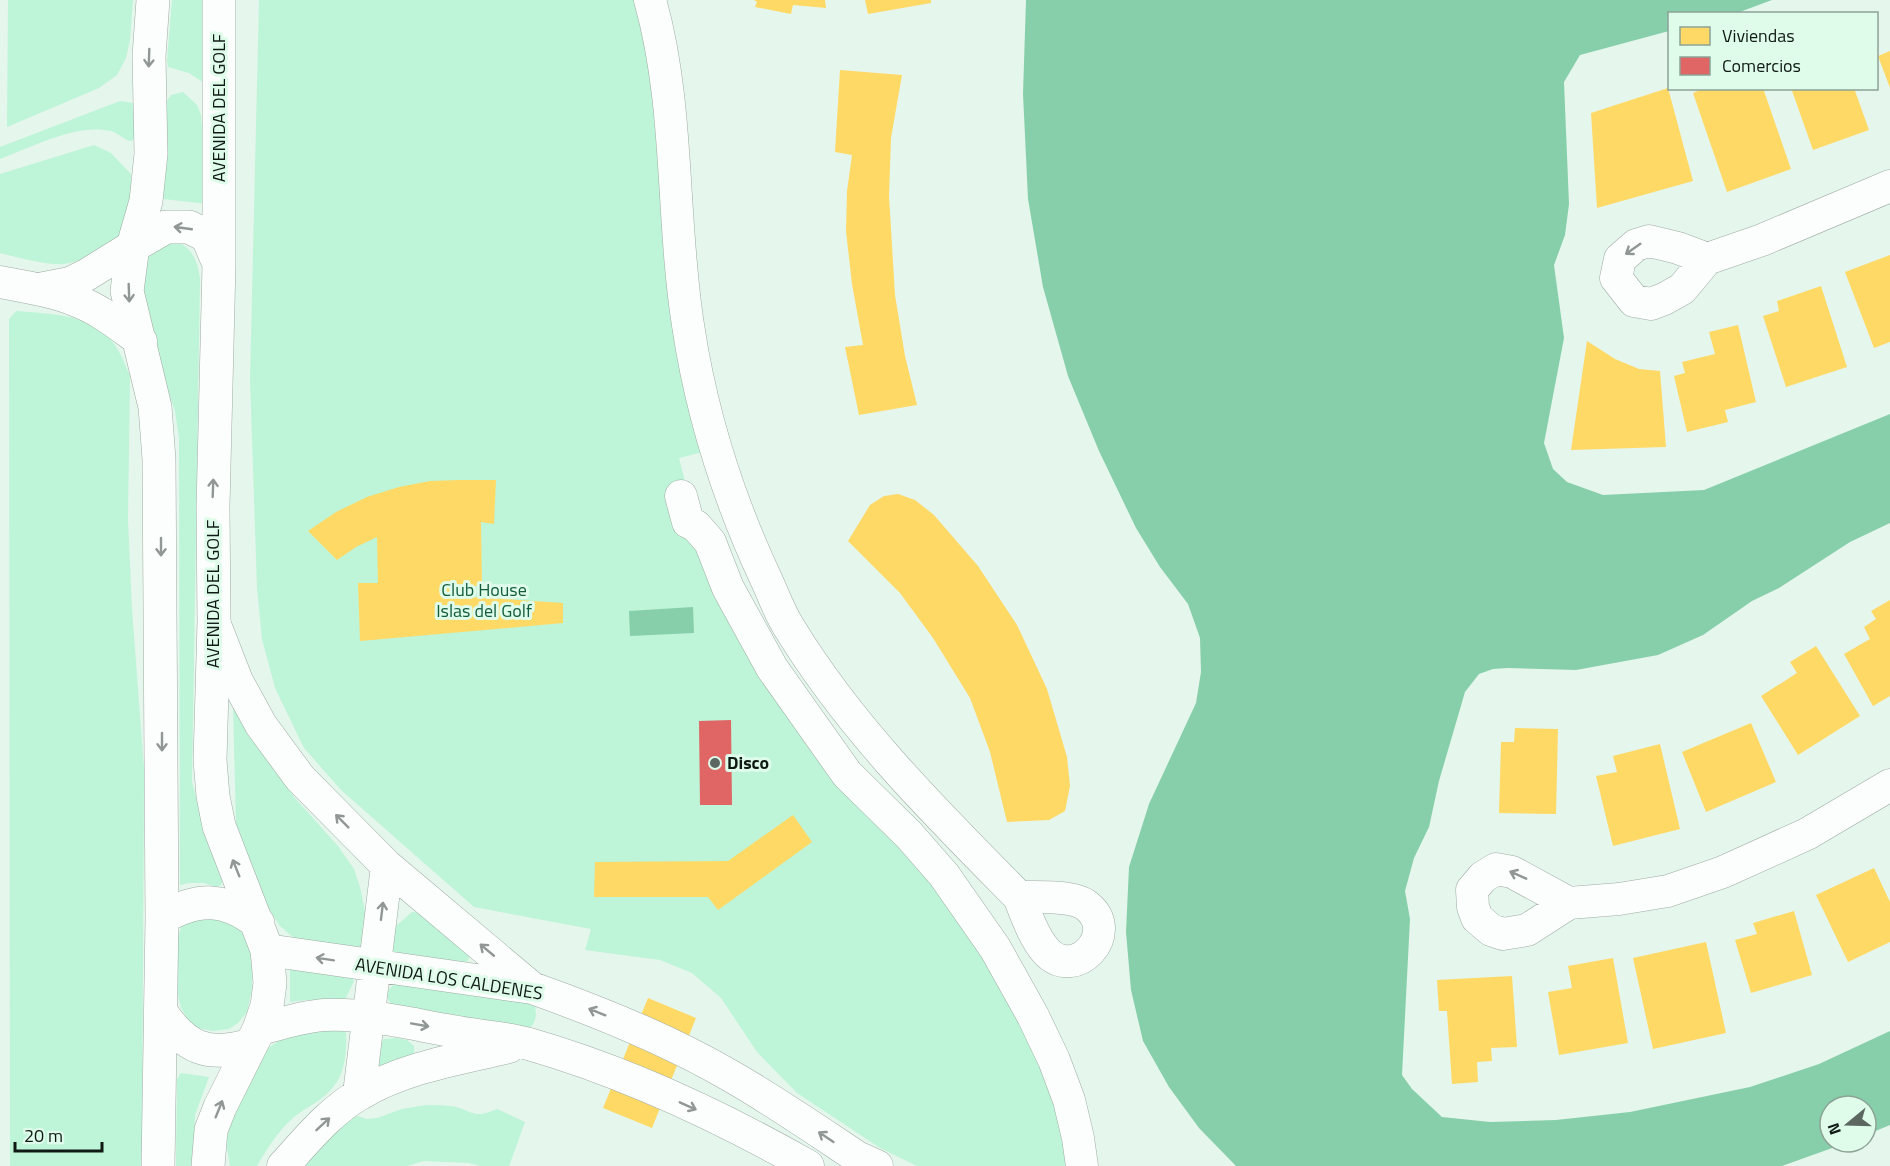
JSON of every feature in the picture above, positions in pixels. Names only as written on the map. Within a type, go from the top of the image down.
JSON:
[{"type":"street","points":[[153,0],[149,56],[151,154],[146,201],[133,246],[127,291],[130,311],[141,341],[155,407],[159,459],[162,918],[158,1166]]},
{"type":"street","name":"AVENIDA DEL GOLF","points":[[208,1166],[211,1130],[267,1006],[270,983],[263,937],[219,826],[213,796],[210,760],[219,264],[219,0]]},
{"type":"street","points":[[650,0],[670,106],[687,324],[701,395],[735,506],[753,551],[788,627],[853,720],[1019,897]]},
{"type":"street","points":[[1707,259],[1762,240],[1890,186]]},
{"type":"street","points":[[39,289],[70,283],[166,226],[189,227],[207,236],[219,264]]},
{"type":"street","points":[[0,282],[39,289],[78,301],[105,316],[141,341]]},
{"type":"street","points":[[681,496],[688,522],[696,526],[710,542],[728,588],[772,668],[847,774],[909,835],[944,875],[995,948],[1033,1016],[1054,1060],[1069,1100],[1082,1166]]},
{"type":"street","points":[[214,622],[237,681],[261,725],[300,778],[387,866],[532,988]]},
{"type":"street","points":[[1569,903],[1619,899],[1668,891],[1723,872],[1807,834],[1890,785]]},
{"type":"street","points":[[359,1094],[387,866]]},
{"type":"street","points":[[162,918],[180,907],[201,902],[222,903],[242,910],[263,937]]},
{"type":"street","name":"AVENIDA LOS CALDENES","points":[[263,937],[375,967],[532,988],[652,1035],[729,1075],[857,1157],[877,1166]]},
{"type":"street","points":[[161,1012],[173,1029],[189,1043],[209,1050],[231,1051],[254,1037],[304,1018],[326,1015],[369,1016],[526,1043],[591,1064],[634,1082],[750,1133],[808,1166]]},
{"type":"street","points":[[283,1166],[322,1123],[359,1094],[423,1067],[526,1043]]},
{"type":"green space","points":[[8,0],[133,0],[130,40],[126,58],[117,75],[99,88],[7,127]]},
{"type":"green space","points":[[172,0],[211,0],[204,83],[189,73],[168,67]]},
{"type":"green space","name":"Club House Islas del Golf","points":[[259,0],[638,0],[707,451],[679,458],[702,548],[940,886],[1044,1052],[1075,1166],[917,1166],[880,1148],[797,1093],[757,1052],[721,998],[692,973],[660,960],[585,950],[591,929],[474,907],[341,790],[304,748],[275,688],[262,639],[257,588],[250,379]]},
{"type":"green space","points":[[183,92],[197,105],[201,115],[208,204],[163,199],[164,105],[171,95]]},
{"type":"green space","points":[[120,101],[133,103],[135,136],[132,141],[111,131],[83,130],[54,138],[0,159],[0,147]]},
{"type":"green space","points":[[94,145],[111,153],[131,174],[129,216],[120,234],[94,254],[64,264],[41,262],[0,253],[0,174]]},
{"type":"green space","points":[[173,240],[185,246],[192,254],[200,278],[192,782],[209,847],[224,878],[221,885],[216,887],[204,883],[180,885],[179,438],[175,411],[140,310],[147,255]]},
{"type":"green space","points":[[16,311],[46,313],[95,326],[112,341],[130,376],[128,520],[144,768],[142,1166],[10,1166],[9,319]]},
{"type":"green space","points":[[233,706],[253,732],[294,797],[338,846],[354,869],[367,921],[361,946],[351,952],[294,938],[280,926],[265,903],[236,824]]},
{"type":"green space","points":[[217,912],[243,930],[252,953],[252,989],[247,1012],[238,1023],[229,1029],[213,1031],[196,1028],[181,1008],[178,995],[176,942],[182,925]]},
{"type":"green space","points":[[412,912],[422,913],[470,953],[468,961],[460,963],[396,957],[388,951],[389,932]]},
{"type":"green space","points":[[290,969],[352,977],[354,981],[344,1002],[306,1000],[290,1002]]},
{"type":"green space","points":[[397,981],[527,1001],[535,1006],[535,1020],[527,1030],[393,1008],[387,992]]},
{"type":"green space","points":[[338,1027],[346,1033],[346,1047],[343,1068],[338,1081],[325,1095],[288,1123],[273,1140],[257,1166],[230,1166],[226,1142],[235,1108],[262,1052],[297,1029]]},
{"type":"green space","points":[[384,1039],[407,1040],[414,1046],[414,1053],[398,1065],[377,1068],[377,1048]]},
{"type":"green space","points":[[181,1073],[209,1077],[195,1115],[193,1166],[176,1166],[177,1079]]},
{"type":"green space","points":[[426,1105],[451,1106],[477,1114],[497,1109],[525,1122],[509,1166],[424,1161],[407,1166],[300,1166],[351,1118],[358,1116],[367,1119],[377,1118],[402,1109]]},
{"type":"shaded area","points":[[1026,0],[1772,0],[1740,12],[1668,12],[1668,31],[1580,55],[1564,82],[1569,204],[1565,235],[1554,265],[1564,338],[1544,443],[1553,469],[1567,482],[1603,495],[1704,490],[1890,414],[1890,523],[1850,542],[1779,588],[1752,601],[1703,635],[1658,655],[1576,670],[1508,668],[1493,669],[1479,674],[1465,692],[1439,781],[1429,827],[1414,858],[1405,891],[1410,919],[1402,1075],[1412,1089],[1442,1117],[1490,1122],[1556,1120],[1630,1112],[1750,1087],[1819,1064],[1890,1031],[1890,1125],[1878,1130],[1878,1094],[1818,1094],[1818,1153],[1782,1166],[1236,1166],[1199,1128],[1169,1087],[1143,1041],[1131,990],[1126,932],[1129,867],[1149,804],[1196,703],[1201,672],[1200,638],[1188,604],[1160,567],[1136,528],[1099,451],[1068,376],[1043,287],[1028,199],[1023,94]]},
{"type":"shaded area","points":[[693,607],[694,633],[630,636],[629,611]]},
{"type":"building: Viviendas","points":[[754,0],[825,0],[826,8],[793,5],[791,14],[755,7],[757,2]]},
{"type":"building: Viviendas","points":[[865,0],[931,0],[931,3],[868,14]]},
{"type":"building: Viviendas","points":[[1890,51],[1890,88],[1878,56]]},
{"type":"building: Viviendas","points":[[840,70],[902,75],[891,138],[889,196],[895,295],[905,356],[917,405],[859,415],[845,347],[863,345],[852,284],[846,231],[847,191],[852,155],[835,152]]},
{"type":"building: Viviendas","points":[[1668,88],[1693,181],[1597,208],[1591,113]]},
{"type":"building: Viviendas","points":[[1700,90],[1764,90],[1791,169],[1727,192],[1693,93]]},
{"type":"building: Viviendas","points":[[1792,90],[1855,90],[1869,130],[1813,150]]},
{"type":"building: Viviendas","points":[[1890,255],[1890,342],[1874,348],[1845,272]]},
{"type":"building: Viviendas","points":[[1821,286],[1847,367],[1786,387],[1763,316],[1779,311],[1777,301]]},
{"type":"building: Viviendas","points":[[1738,325],[1756,402],[1725,410],[1728,422],[1687,432],[1674,376],[1685,373],[1682,362],[1715,354],[1709,332]]},
{"type":"building: Viviendas","points":[[1587,341],[1615,359],[1639,369],[1660,371],[1666,447],[1571,450]]},
{"type":"building: Viviendas","points":[[496,480],[494,524],[481,522],[482,586],[473,586],[472,597],[563,603],[563,623],[360,641],[358,583],[378,583],[377,537],[337,560],[308,531],[336,512],[367,497],[399,487],[430,481]]},
{"type":"building: Viviendas","points":[[898,494],[915,500],[934,515],[978,566],[1017,625],[1047,689],[1067,757],[1070,786],[1065,811],[1049,820],[1007,822],[990,752],[970,698],[933,638],[900,593],[848,541],[870,505],[884,496]]},
{"type":"building: Viviendas","points":[[1890,600],[1890,696],[1873,706],[1844,654],[1870,639],[1864,627],[1876,619],[1871,611]]},
{"type":"building: Viviendas","points":[[1816,646],[1860,716],[1798,755],[1761,696],[1797,673],[1790,662]]},
{"type":"building: Viviendas","points":[[1751,723],[1776,782],[1706,812],[1682,752]]},
{"type":"building: Viviendas","points":[[1515,728],[1558,729],[1556,814],[1499,813],[1501,742],[1514,742]]},
{"type":"building: Viviendas","points":[[1660,744],[1680,829],[1613,846],[1596,776],[1617,772],[1613,756]]},
{"type":"building: Viviendas","points":[[793,815],[812,842],[718,910],[708,897],[594,897],[595,862],[728,861]]},
{"type":"building: Viviendas","points":[[1874,868],[1890,902],[1890,942],[1848,962],[1816,895]]},
{"type":"building: Viviendas","points":[[1794,911],[1812,975],[1751,993],[1735,940],[1757,934],[1753,923]]},
{"type":"building: Viviendas","points":[[1706,942],[1726,1033],[1653,1049],[1633,958]]},
{"type":"building: Viviendas","points":[[1613,958],[1628,1043],[1559,1055],[1548,992],[1572,988],[1568,966]]},
{"type":"building: Viviendas","points":[[1512,976],[1517,1047],[1491,1048],[1492,1061],[1477,1062],[1478,1082],[1452,1084],[1447,1011],[1439,1011],[1437,980]]},
{"type":"building: Viviendas","points":[[648,998],[696,1018],[652,1128],[603,1108]]},
{"type":"building: Comercios","name":"Disco","points":[[731,720],[732,805],[700,805],[699,721]]},
{"type":"place","name":"Disco","points":[[715,763]]}]
